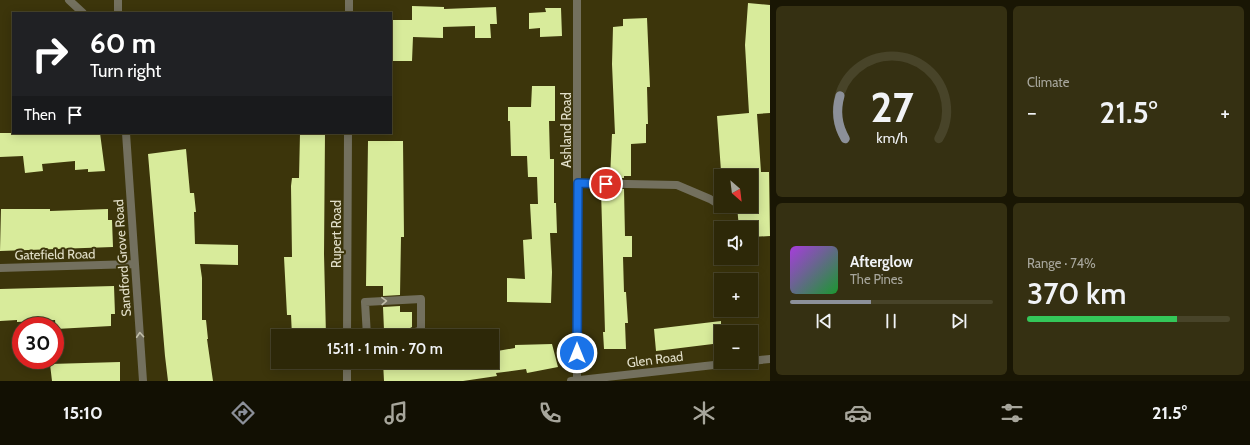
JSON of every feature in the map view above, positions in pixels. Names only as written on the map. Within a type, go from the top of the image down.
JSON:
[{"type":"street","points":[[69,0],[82,12]]},
{"type":"street","points":[[118,0],[118,12]]},
{"type":"street","points":[[349,0],[349,12]]},
{"type":"street","name":"Ashland Road","points":[[577,0],[578,381]]},
{"type":"street","name":"Sandford Grove Road","points":[[126,134],[143,381]]},
{"type":"street","name":"Rupert Road","points":[[347,329],[348,134]]},
{"type":"street","points":[[578,183],[678,185],[714,201]]},
{"type":"street","name":"Gatefield Road","points":[[0,268],[134,264]]},
{"type":"street","points":[[367,329],[365,302],[421,299],[421,329]]},
{"type":"street","points":[[758,360],[770,359]]},
{"type":"street","name":"Glen Road","points":[[578,381],[714,365]]},
{"type":"street","points":[[347,369],[347,381]]},
{"type":"building","points":[[748,3],[770,5],[770,113],[757,114],[761,172],[769,172],[770,236],[758,237],[758,221],[738,221],[738,213],[758,213],[758,169],[721,169],[717,116],[749,113],[745,45]]},
{"type":"building","points":[[412,6],[444,7],[444,9],[496,7],[497,24],[490,24],[491,38],[475,38],[475,26],[443,27],[443,38],[413,37],[412,61],[392,61],[392,20],[412,20]]},
{"type":"building","points":[[545,8],[561,8],[562,36],[540,37],[540,28],[529,29],[529,13],[546,12]]},
{"type":"building","points":[[647,18],[650,87],[647,87],[648,124],[646,124],[646,143],[631,144],[631,176],[624,176],[624,178],[610,178],[612,134],[615,134],[612,64],[613,27],[623,26],[623,19]]},
{"type":"building","points":[[532,86],[555,86],[555,121],[549,121],[550,159],[554,159],[554,203],[556,203],[557,233],[550,233],[552,272],[551,303],[507,302],[507,278],[525,279],[523,240],[532,239],[530,204],[538,204],[537,177],[528,177],[527,156],[511,156],[508,107],[531,107]]},
{"type":"building","points":[[0,133],[100,134],[105,171],[88,172],[88,169],[75,170],[75,161],[42,164],[43,171],[25,173],[23,156],[0,157]]},
{"type":"building","points":[[300,134],[325,134],[324,254],[326,329],[292,329],[291,315],[287,315],[284,257],[292,257],[292,178],[299,178]]},
{"type":"building","points":[[368,141],[403,141],[404,237],[401,237],[400,295],[383,296],[383,286],[366,286]]},
{"type":"building","points":[[186,149],[190,193],[194,193],[196,212],[194,212],[195,244],[238,245],[238,265],[200,264],[202,278],[202,320],[206,320],[213,381],[168,381],[165,356],[148,154]]},
{"type":"building","points":[[601,189],[624,189],[625,236],[632,236],[632,257],[623,257],[624,292],[626,292],[628,323],[625,323],[626,349],[604,349],[603,332],[605,332]]},
{"type":"building","points":[[1,209],[50,209],[50,211],[108,209],[108,220],[112,220],[113,247],[0,251]]},
{"type":"building","points":[[114,286],[115,314],[111,314],[111,326],[64,329],[64,317],[12,317],[12,320],[0,321],[0,289]]},
{"type":"building","points":[[400,306],[400,312],[412,312],[412,327],[408,329],[384,329],[383,307]]},
{"type":"building","points":[[721,321],[721,325],[714,325],[714,344],[656,351],[654,329]]},
{"type":"building","points":[[552,344],[558,367],[527,373],[526,369],[496,373],[497,376],[463,381],[384,381],[383,369],[499,369],[499,351],[515,348],[515,345]]},
{"type":"building","points":[[120,362],[120,381],[52,381],[51,369],[64,369],[64,364]]},
{"type":"route","points":[[577,353],[578,183],[606,184]]}]
